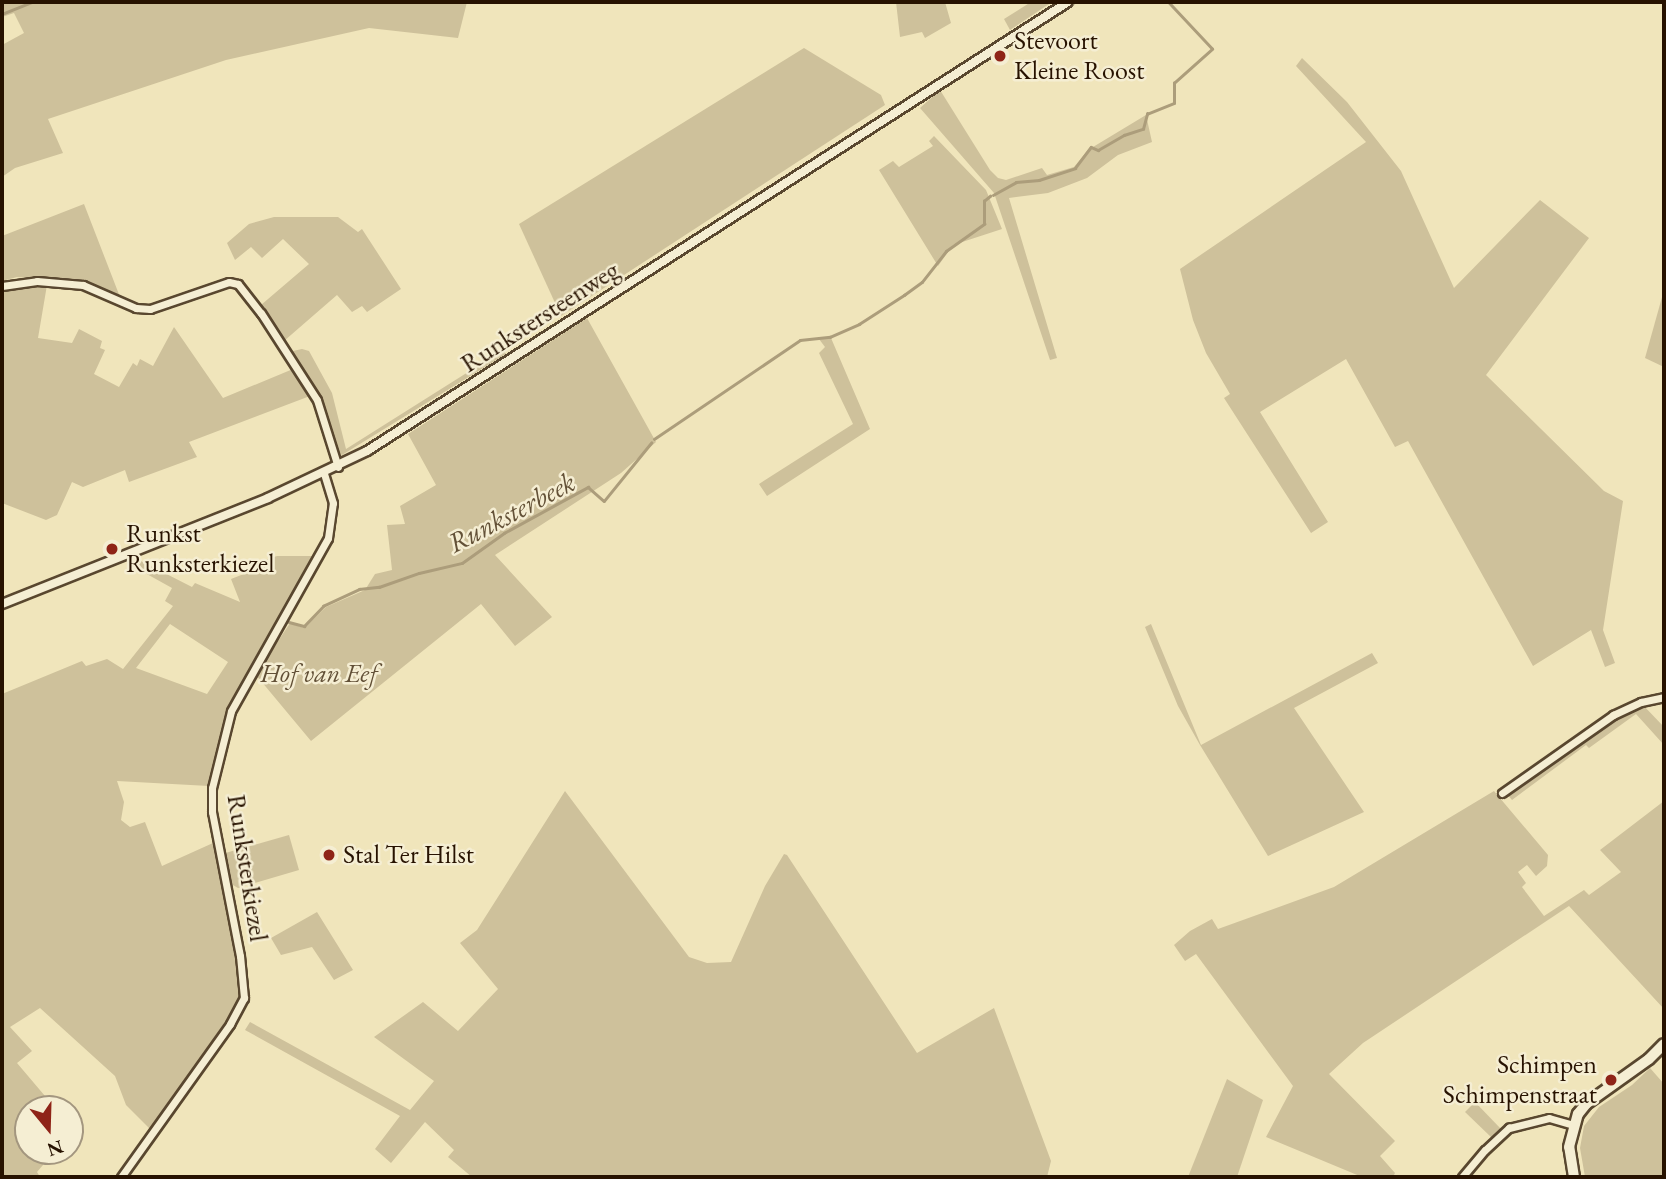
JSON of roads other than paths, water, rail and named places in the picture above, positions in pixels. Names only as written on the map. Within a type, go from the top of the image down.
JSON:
[{"type":"main road","points":[[1574,1177],[1569,1147],[1573,1125],[1586,1104],[1649,1059],[1664,1044]]},
{"type":"street","name":"Runkstersteenweg","points":[[2,604],[338,467],[417,421],[1068,2]]},
{"type":"street","points":[[2,286],[18,281],[83,285],[136,308],[150,309],[234,281],[261,313],[317,400],[338,467]]},
{"type":"street","name":"Runksterkiezel","points":[[121,1177],[230,1024],[244,998],[240,956],[212,812],[212,788],[231,711],[328,538],[333,503],[324,474]]},
{"type":"street","points":[[1502,793],[1613,715],[1664,696]]},
{"type":"street","points":[[1462,1177],[1509,1128],[1549,1118],[1573,1125]]},
{"type":"waterway","points":[[2,14],[32,2]]},
{"type":"waterway","name":"Runksterbeek","points":[[993,195],[1016,182],[1039,180],[1075,168],[1091,147],[1098,150],[1124,135],[1143,129],[1147,114],[1174,103],[1174,83],[1212,49],[1168,2]]},
{"type":"waterway","name":"Runksterbeek","points":[[654,439],[800,340],[830,337],[859,324],[922,282],[946,251],[984,224],[984,201],[990,196]]},
{"type":"waterway","name":"Runksterbeek","points":[[289,622],[304,626],[323,606],[359,589],[379,587],[419,573],[462,563],[504,533],[588,487],[604,501],[651,443]]},
{"type":"place","name":"Stevoort Kleine Roost","points":[[1000,56]]},
{"type":"place","name":"Runkst Runksterkiezel","points":[[112,549]]},
{"type":"place","name":"Stal Ter Hilst","points":[[329,855]]},
{"type":"place","name":"Schimpen Schimpenstraat","points":[[1611,1080]]},
{"type":"park label","name":"Hof van Eef","points":[[319,674]]}]
